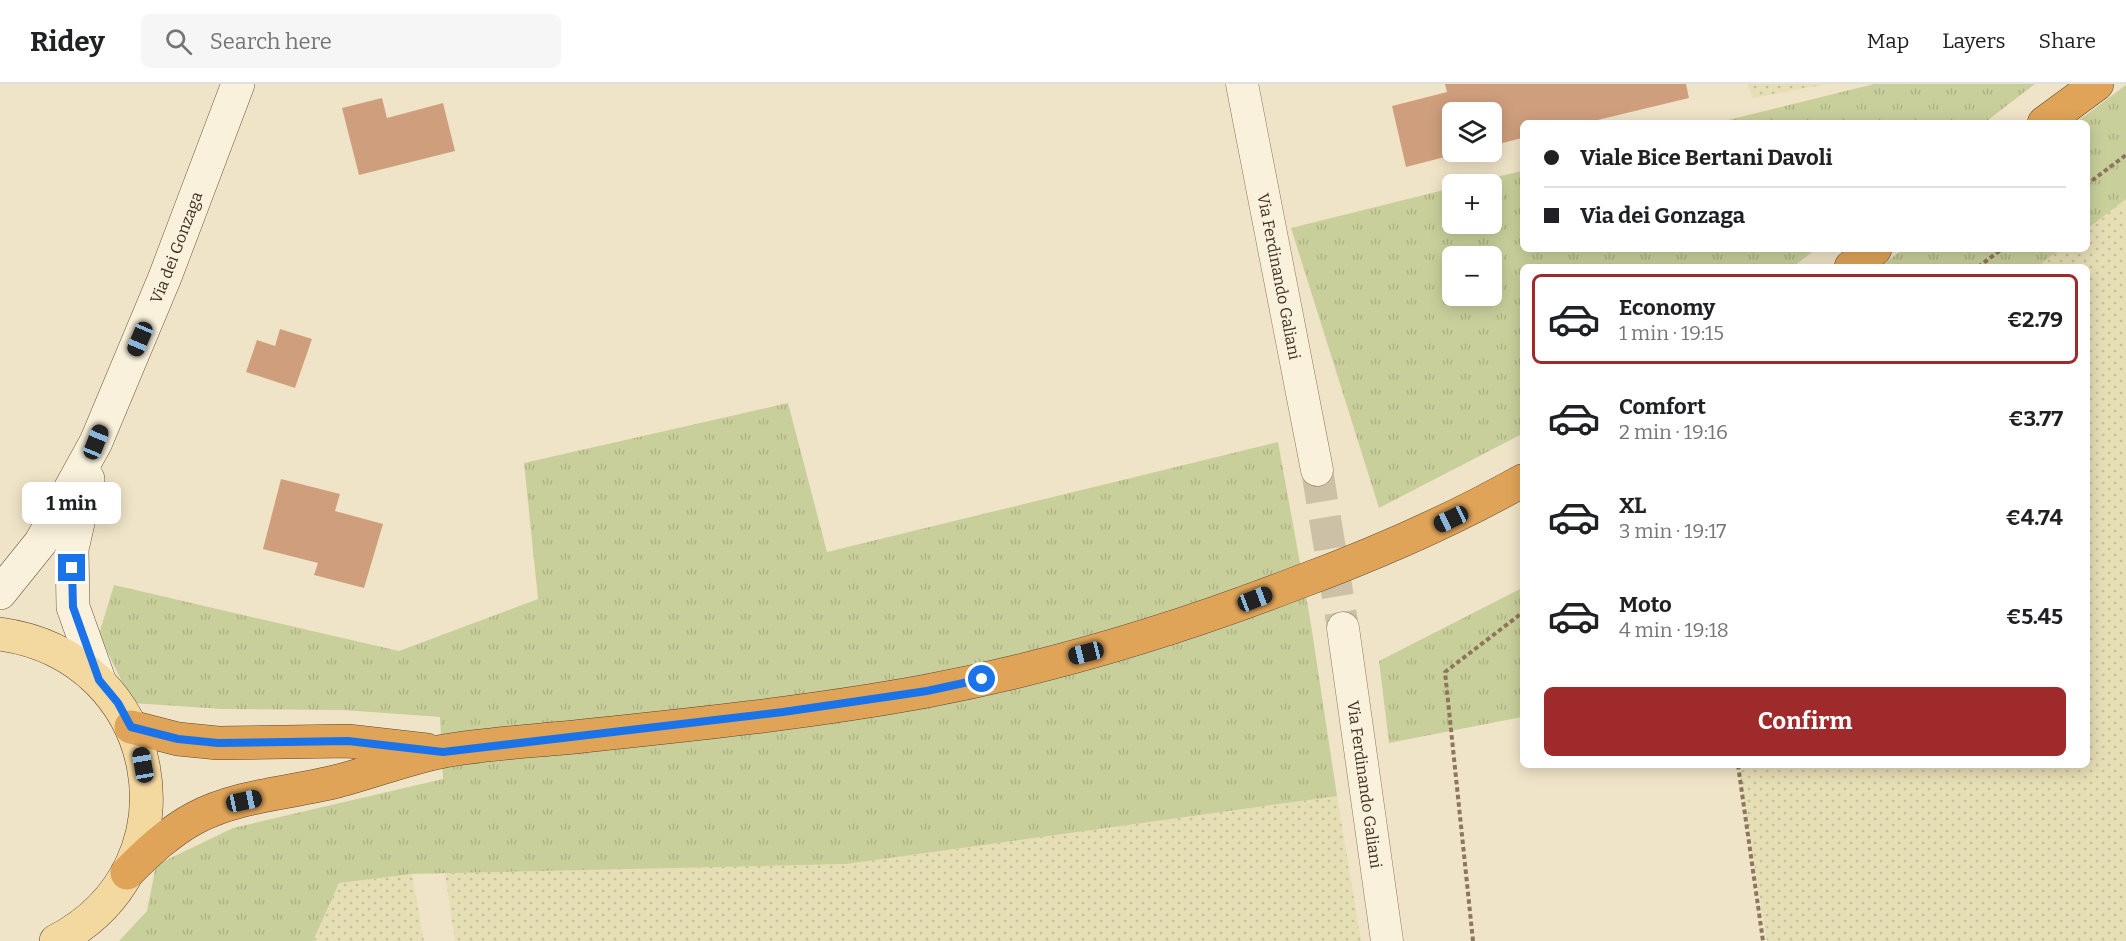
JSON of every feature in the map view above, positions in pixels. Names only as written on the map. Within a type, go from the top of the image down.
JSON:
[{"type":"highway","points":[[2048,120],[2097,84]]},
{"type":"highway","points":[[1855,264],[1871,252]]},
{"type":"highway","points":[[127,873],[149,850],[173,831],[220,806],[336,782],[443,752],[804,710],[927,691],[1001,675],[1107,647],[1255,599],[1416,535],[1468,511],[1520,482]]},
{"type":"highway","points":[[131,727],[178,739],[218,743],[348,741],[443,752]]},
{"type":"main road","name":"Via dei Gonzaga","points":[[0,593],[41,542],[96,442],[165,277],[238,84]]},
{"type":"main road","name":"Via dei Gonzaga","points":[[96,442],[72,549],[73,607],[99,680]]},
{"type":"main road","points":[[0,634],[44,645],[82,666],[99,680],[118,703],[131,727],[141,752],[146,777],[147,802],[140,843],[127,873],[112,896],[94,916],[72,933],[56,941]]},
{"type":"street","name":"Via Ferdinando Galiani","points":[[1242,84],[1317,470]]},
{"type":"street","name":"Via Ferdinando Galiani","points":[[1343,628],[1387,941]]},
{"type":"path","points":[[2090,182],[2126,155]]},
{"type":"path","points":[[1982,264],[1998,252]]},
{"type":"path","points":[[1473,941],[1445,672],[1520,615]]},
{"type":"path","points":[[1738,768],[1763,941]]},
{"type":"shaded area","points":[[1747,84],[1828,84],[1753,98]]},
{"type":"shaded area","points":[[2126,199],[2126,941],[1767,941],[1738,768],[2090,768],[2090,264],[2041,264],[2056,252],[2090,252],[2090,227]]},
{"type":"shaded area","points":[[1337,796],[1361,941],[455,941],[445,873],[846,864]]},
{"type":"shaded area","points":[[412,874],[424,941],[313,941],[339,883]]},
{"type":"green space","points":[[1874,84],[2035,84],[1988,120],[1728,120]]},
{"type":"green space","points":[[2126,85],[2126,199],[2090,227],[2090,120],[2079,120]]},
{"type":"green space","points":[[1520,171],[1520,252],[1812,252],[1797,264],[1520,264],[1520,435],[1379,508],[1291,228],[1442,190],[1442,234],[1502,234],[1502,176]]},
{"type":"green space","points":[[1900,252],[2056,252],[2041,264],[1883,264]]},
{"type":"green space","points":[[788,403],[827,552],[1278,442],[1310,618],[1337,796],[846,864],[412,874],[339,883],[313,941],[119,941],[147,911],[156,865],[233,828],[443,779],[440,717],[343,710],[222,709],[132,703],[99,634],[114,585],[399,651],[538,599],[524,463]]},
{"type":"green space","points":[[1520,589],[1520,717],[1389,743],[1379,661]]},
{"type":"building","points":[[1445,84],[1686,84],[1689,98],[1597,120],[1520,120],[1520,139],[1502,143],[1502,102],[1442,102],[1442,158],[1406,167],[1392,106],[1447,92]]},
{"type":"building","points":[[382,98],[387,118],[443,103],[455,151],[359,175],[342,108]]},
{"type":"building","points":[[280,329],[312,339],[295,388],[246,372],[257,340],[275,346]]},
{"type":"building","points":[[281,479],[340,494],[335,511],[383,524],[364,588],[314,575],[318,563],[263,549]]},
{"type":"tunnel","points":[[1317,470],[1343,628]]},
{"type":"route","points":[[72,568],[73,607],[99,680],[118,703],[131,727],[178,739],[218,743],[348,741],[443,752],[783,712],[927,691],[982,679]]}]
